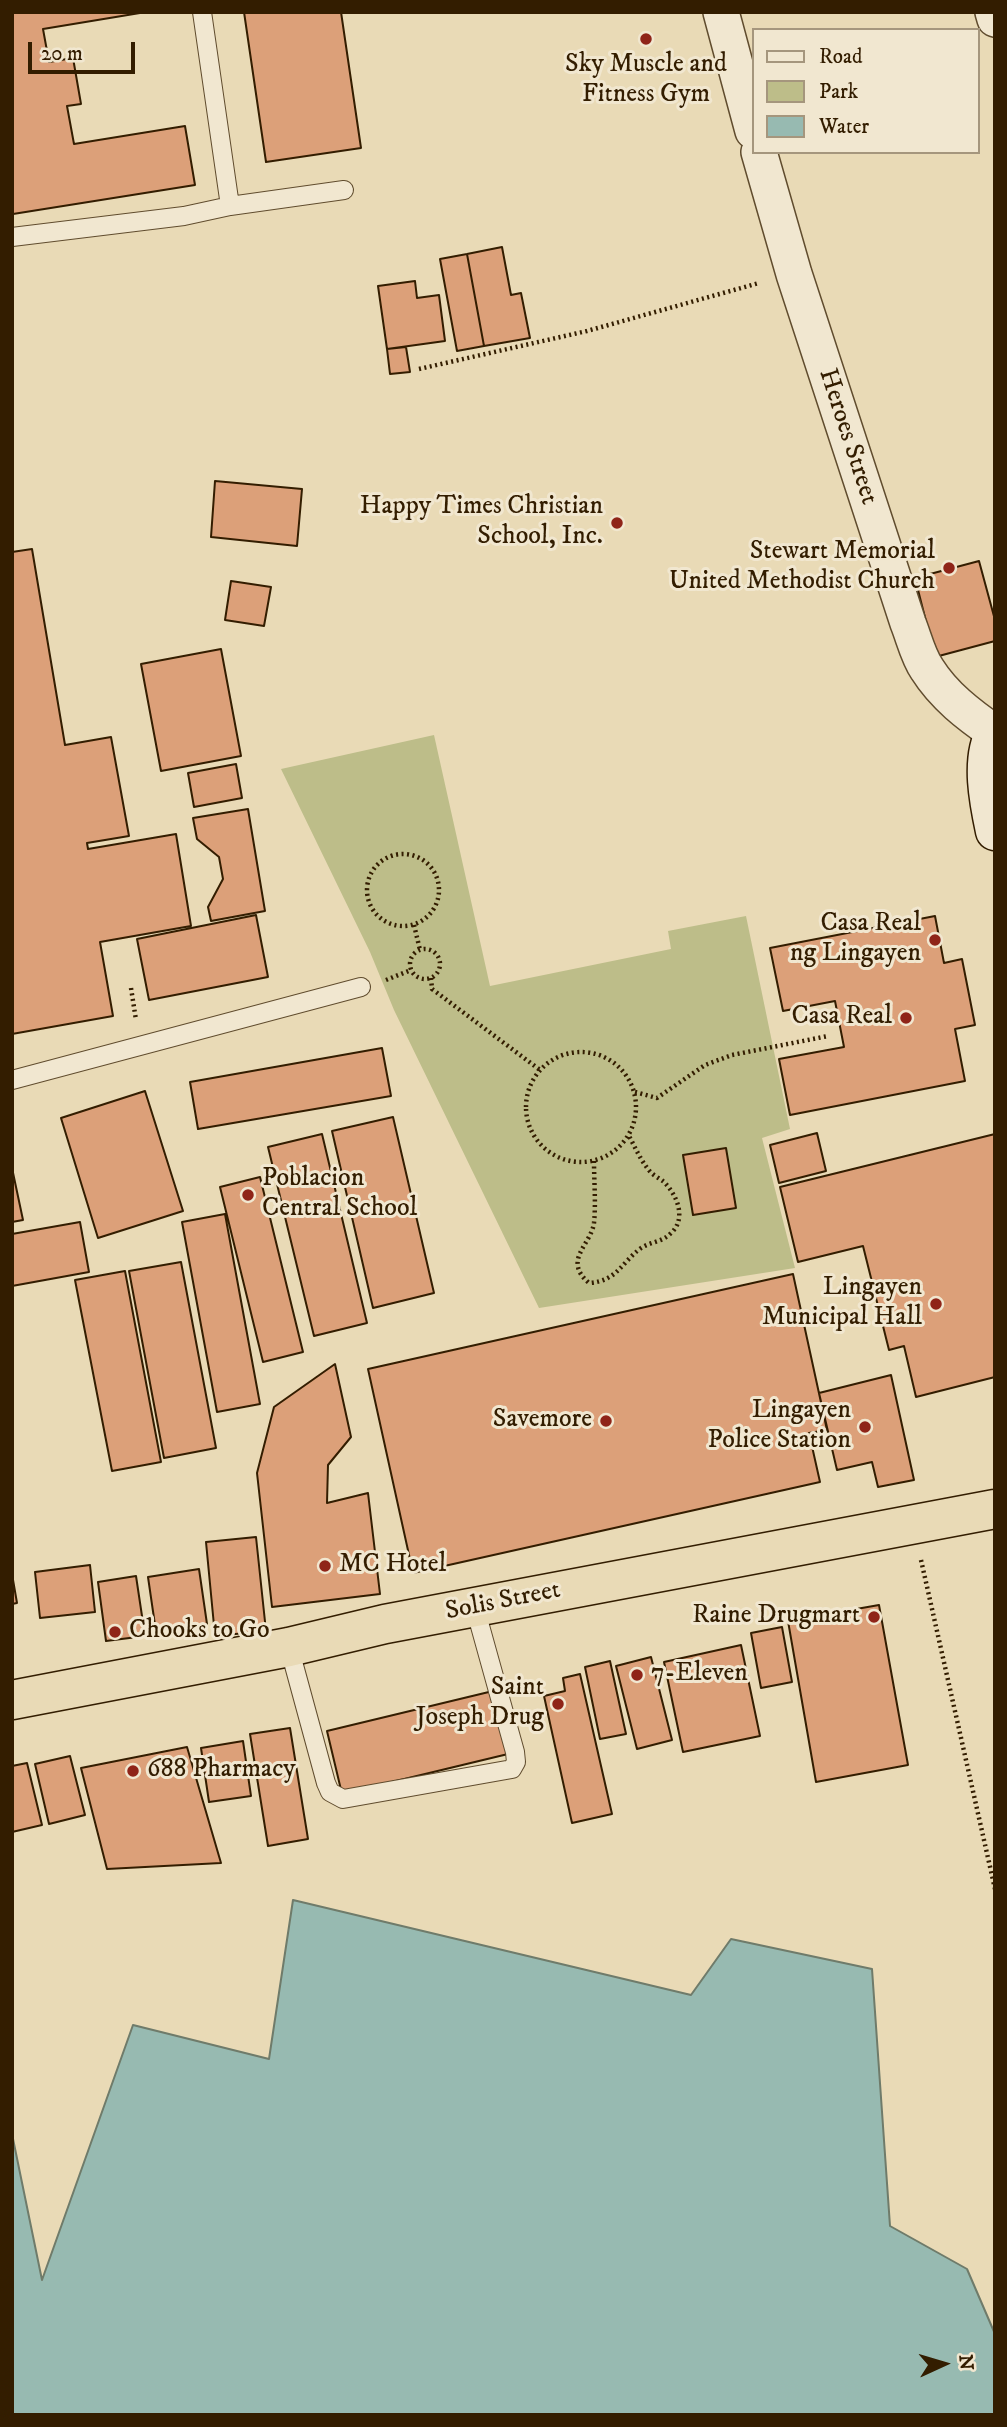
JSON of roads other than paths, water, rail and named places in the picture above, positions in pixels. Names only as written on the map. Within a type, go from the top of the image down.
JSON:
[{"type":"highway","name":"Solis Street","points":[[12,1699],[289,1647],[385,1624],[995,1509]]},
{"type":"street","points":[[721,12],[752,127]]},
{"type":"street","points":[[993,12],[995,19]]},
{"type":"street","name":"Heroes Street","points":[[760,154],[794,274],[908,624],[925,667],[939,686],[966,713],[995,733]]},
{"type":"street","points":[[995,733],[988,744],[988,794],[995,831]]},
{"type":"lane","points":[[202,12],[230,206]]},
{"type":"lane","points":[[12,237],[184,216],[230,206],[344,190]]},
{"type":"lane","points":[[12,1080],[361,987]]},
{"type":"lane","points":[[289,1647],[326,1783],[335,1796],[343,1799],[512,1769],[516,1762],[515,1752],[475,1608]]},
{"type":"water","points":[[293,1900],[691,1995],[731,1939],[872,1969],[890,2226],[967,2269],[995,2334],[995,2415],[12,2415],[12,2134],[42,2280],[133,2025],[269,2059]]},
{"type":"place","name":"Sky Muscle and Fitness Gym","points":[[646,39]]},
{"type":"place","name":"Happy Times Christian School, Inc.","points":[[617,523]]},
{"type":"place","name":"Stewart Memorial United Methodist Church","points":[[949,568]]},
{"type":"place","name":"Casa Real ng Lingayen","points":[[935,940]]},
{"type":"place","name":"Casa Real","points":[[906,1018]]},
{"type":"place","name":"Poblacion Central School","points":[[248,1195]]},
{"type":"place","name":"Lingayen Municipal Hall","points":[[936,1304]]},
{"type":"place","name":"Savemore","points":[[606,1421]]},
{"type":"place","name":"Lingayen Police Station","points":[[865,1427]]},
{"type":"place","name":"MC Hotel","points":[[325,1566]]},
{"type":"place","name":"Raine Drugmart","points":[[874,1617]]},
{"type":"place","name":"Chooks to Go","points":[[115,1632]]},
{"type":"place","name":"7-Eleven","points":[[637,1675]]},
{"type":"place","name":"Saint Joseph Drug","points":[[558,1704]]},
{"type":"place","name":"688 Pharmacy","points":[[133,1771]]}]
